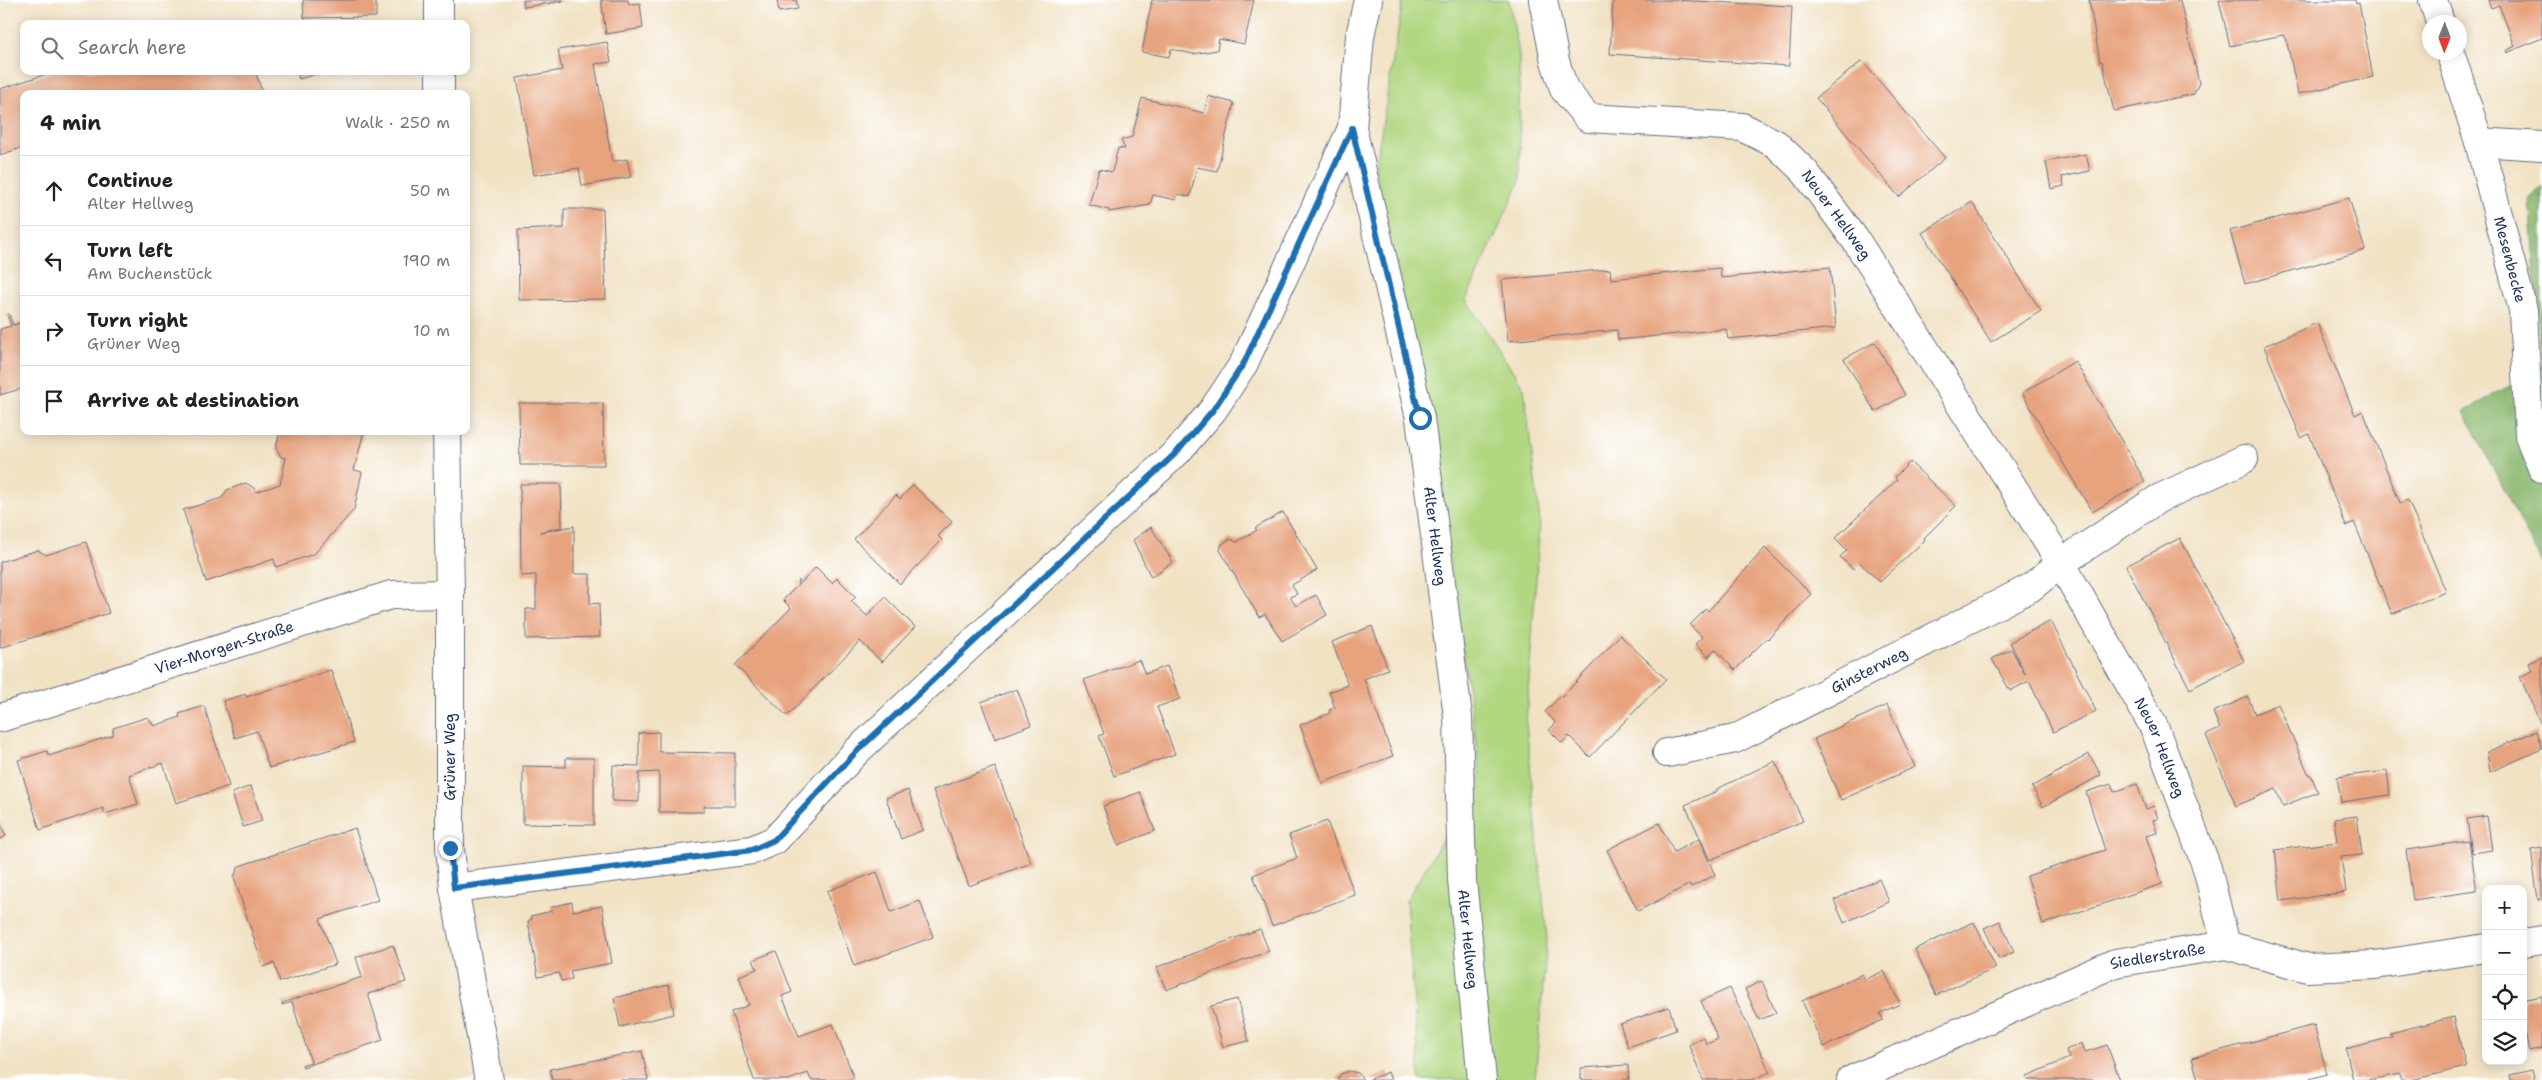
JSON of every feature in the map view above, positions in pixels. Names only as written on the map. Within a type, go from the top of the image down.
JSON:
[{"type":"street","points":[[438,0],[439,20]]},
{"type":"street","name":"Alter Hellweg","points":[[1368,0],[1360,36],[1352,128],[1421,428],[1458,716],[1462,880],[1482,1080]]},
{"type":"street","name":"Neuer Hellweg","points":[[1542,0],[1564,88],[1588,118],[1742,127],[1776,144],[1804,172],[1857,242],[2061,564],[2154,727],[2207,868],[2226,945]]},
{"type":"street","points":[[2433,0],[2438,15]]},
{"type":"street","name":"Mesenbecke","points":[[2453,60],[2479,142],[2523,310],[2529,436],[2542,468]]},
{"type":"street","points":[[440,75],[440,90]]},
{"type":"street","points":[[454,888],[752,850],[774,840],[856,752],[1177,452],[1213,410],[1244,363],[1352,128]]},
{"type":"street","points":[[2479,142],[2542,146]]},
{"type":"street","name":"Grüner Weg","points":[[447,435],[450,594],[450,848],[454,888],[489,1080]]},
{"type":"street","points":[[2061,564],[2158,499],[2244,459]]},
{"type":"street","name":"Ginsterweg","points":[[1667,753],[1735,740],[2030,588],[2061,564]]},
{"type":"street","name":"Vier-Morgen-Straße","points":[[0,718],[391,595],[450,594]]},
{"type":"street","points":[[2527,942],[2542,940]]},
{"type":"street","name":"Siedlerstraße","points":[[1852,1080],[2115,963],[2226,945],[2308,968],[2375,965],[2482,949]]},
{"type":"green space","points":[[1403,0],[1509,0],[1519,54],[1520,181],[1466,300],[1524,388],[1540,522],[1526,723],[1547,939],[1535,1080],[1420,1080],[1406,901],[1481,775],[1428,412],[1375,169]]},
{"type":"green space","points":[[2542,188],[2542,366],[2529,199]]},
{"type":"green space","points":[[2542,366],[2542,563],[2464,412]]},
{"type":"building","points":[[303,0],[376,0],[376,17],[304,18]]},
{"type":"building","points":[[523,0],[563,0],[563,1],[524,7]]},
{"type":"building","points":[[601,0],[628,0],[629,4],[640,3],[643,28],[606,34]]},
{"type":"building","points":[[777,0],[796,0],[798,9],[779,12]]},
{"type":"building","points":[[1152,0],[1254,0],[1244,44],[1219,39],[1217,50],[1193,54],[1171,49],[1169,57],[1142,52]]},
{"type":"building","points":[[1613,0],[1673,0],[1792,6],[1789,66],[1610,54]]},
{"type":"building","points":[[2089,0],[2180,0],[2199,83],[2194,94],[2114,111],[2102,61],[2100,62]]},
{"type":"building","points":[[2219,0],[2355,0],[2356,4],[2359,3],[2373,77],[2298,94],[2286,38],[2283,35],[2230,46]]},
{"type":"building","points":[[2488,0],[2542,0],[2542,38],[2507,53],[2506,51],[2515,46],[2499,5],[2491,8]]},
{"type":"building","points":[[607,42],[611,62],[595,64],[612,162],[627,159],[631,177],[582,186],[579,168],[534,175],[517,78],[562,70],[558,50]]},
{"type":"building","points":[[1862,61],[1945,158],[1899,197],[1816,98]]},
{"type":"building","points":[[44,75],[256,75],[262,90],[20,90],[20,148],[0,155],[0,89]]},
{"type":"building","points":[[298,75],[313,75],[299,79]]},
{"type":"building","points":[[1208,96],[1234,103],[1217,171],[1197,167],[1190,197],[1178,194],[1176,200],[1153,195],[1150,205],[1109,212],[1109,210],[1089,205],[1099,169],[1112,172],[1118,148],[1125,149],[1121,140],[1132,137],[1142,98],[1204,113]]},
{"type":"building","points":[[2086,154],[2090,171],[2062,177],[2064,186],[2051,189],[2046,162]]},
{"type":"building","points":[[2349,198],[2365,250],[2245,284],[2230,231]]},
{"type":"building","points":[[1972,202],[2041,311],[1991,342],[1922,233]]},
{"type":"building","points":[[564,209],[603,209],[606,299],[519,300],[518,230],[564,228]]},
{"type":"building","points":[[1830,267],[1836,328],[1728,339],[1726,329],[1618,340],[1617,330],[1508,341],[1502,280],[1610,269],[1611,279],[1720,268],[1721,278]]},
{"type":"building","points":[[7,314],[9,314],[13,325],[20,323],[20,389],[0,395],[0,329],[11,326]]},
{"type":"building","points":[[2317,323],[2355,415],[2363,411],[2400,503],[2408,500],[2446,592],[2392,614],[2354,522],[2346,526],[2309,434],[2301,438],[2264,346]]},
{"type":"building","points":[[1875,342],[1905,395],[1875,412],[1844,359]]},
{"type":"building","points":[[2075,361],[2145,481],[2092,512],[2022,393]]},
{"type":"building","points":[[519,403],[603,403],[604,465],[520,465]]},
{"type":"building","points":[[279,435],[363,435],[354,470],[362,472],[354,510],[314,554],[276,567],[274,559],[206,582],[183,510],[222,498],[227,490],[246,483],[254,488],[256,492],[280,484],[286,458],[281,457],[276,448]]},
{"type":"building","points":[[1910,462],[1956,506],[1924,538],[1925,540],[1880,582],[1859,562],[1853,569],[1840,557],[1847,550],[1835,538],[1897,480],[1895,477]]},
{"type":"building","points":[[520,484],[561,484],[562,527],[540,532],[574,526],[574,574],[590,574],[590,604],[599,603],[600,637],[526,639],[526,609],[536,609],[536,575],[521,576]]},
{"type":"building","points":[[913,485],[952,522],[938,536],[942,540],[900,584],[854,539],[896,495],[900,499]]},
{"type":"building","points":[[1283,512],[1317,570],[1292,585],[1297,594],[1290,597],[1296,606],[1316,595],[1327,615],[1282,641],[1265,614],[1259,617],[1220,550],[1222,544],[1230,539],[1237,542],[1257,530],[1255,528]]},
{"type":"building","points":[[1151,527],[1173,562],[1151,577],[1133,540]]},
{"type":"building","points":[[2180,538],[2244,661],[2190,689],[2126,566]]},
{"type":"building","points":[[86,542],[109,613],[0,648],[0,562],[38,550],[46,555]]},
{"type":"building","points":[[1765,548],[1811,594],[1735,670],[1715,649],[1708,657],[1695,644],[1702,637],[1690,625],[1706,609],[1708,611]]},
{"type":"building","points":[[816,567],[832,583],[837,578],[856,597],[851,601],[867,616],[885,597],[915,627],[882,662],[860,641],[787,716],[735,665],[791,608],[783,600],[799,584],[797,583],[799,580],[801,583]]},
{"type":"building","points":[[2051,621],[2096,711],[2053,732],[2029,681],[2010,691],[1992,659],[2011,649],[2025,674],[2010,642]]},
{"type":"building","points":[[1372,626],[1388,669],[1364,679],[1393,756],[1322,783],[1300,725],[1330,713],[1329,710],[1335,708],[1329,692],[1348,685],[1332,642]]},
{"type":"building","points":[[1620,635],[1666,679],[1590,757],[1569,736],[1562,743],[1549,730],[1556,723],[1545,712],[1560,696],[1562,697]]},
{"type":"building","points":[[2542,657],[2542,727],[2520,677],[2532,671],[2529,663]]},
{"type":"building","points":[[1139,660],[1145,674],[1167,666],[1180,699],[1157,707],[1175,754],[1114,776],[1099,736],[1104,734],[1084,680]]},
{"type":"building","points":[[331,670],[354,742],[269,768],[257,731],[235,738],[223,701],[246,694],[246,697]]},
{"type":"building","points":[[1017,689],[1031,725],[995,739],[981,702]]},
{"type":"building","points":[[2248,697],[2255,714],[2278,704],[2318,792],[2283,806],[2276,789],[2236,806],[2206,735],[2220,729],[2213,712]]},
{"type":"building","points":[[1887,705],[1915,767],[1841,800],[1814,739]]},
{"type":"building","points":[[204,706],[229,786],[176,803],[163,763],[129,775],[138,804],[105,814],[103,808],[40,830],[18,760],[47,751],[49,756],[113,735],[113,728],[148,717],[154,726],[180,717],[179,714]]},
{"type":"building","points":[[2536,731],[2542,749],[2490,772],[2487,752]]},
{"type":"building","points":[[659,732],[659,752],[735,753],[735,806],[704,806],[704,812],[659,812],[659,772],[639,773],[639,802],[612,801],[613,765],[639,766],[639,733]]},
{"type":"building","points":[[2089,754],[2101,775],[2043,807],[2032,787]]},
{"type":"building","points":[[566,758],[594,758],[594,825],[523,824],[523,766],[566,767]]},
{"type":"building","points":[[1775,761],[1803,821],[1710,860],[1685,805]]},
{"type":"building","points":[[995,767],[1031,863],[969,886],[933,790]]},
{"type":"building","points":[[2387,771],[2390,795],[2341,802],[2337,777]]},
{"type":"building","points":[[2111,784],[2114,792],[2137,784],[2146,809],[2154,806],[2158,819],[2153,820],[2157,833],[2146,836],[2162,884],[2043,924],[2027,876],[2105,850],[2086,792]]},
{"type":"building","points":[[251,786],[262,821],[243,827],[232,793]]},
{"type":"building","points":[[908,790],[923,830],[901,839],[886,798]]},
{"type":"building","points":[[1140,792],[1155,831],[1118,845],[1103,806]]},
{"type":"building","points":[[2357,816],[2362,855],[2341,857],[2346,892],[2281,901],[2275,850],[2337,842],[2334,819]]},
{"type":"building","points":[[2487,816],[2492,850],[2472,853],[2467,819]]},
{"type":"building","points":[[1327,821],[1355,895],[1272,926],[1253,875],[1297,858],[1289,835]]},
{"type":"building","points":[[0,823],[6,836],[0,839]]},
{"type":"building","points":[[1659,823],[1674,852],[1699,839],[1715,875],[1691,887],[1690,884],[1638,911],[1607,850]]},
{"type":"building","points":[[355,828],[378,900],[320,919],[336,964],[280,982],[274,963],[263,967],[234,877],[239,866]]},
{"type":"building","points":[[2469,841],[2477,891],[2413,900],[2406,850]]},
{"type":"building","points":[[2542,847],[2542,899],[2538,900],[2531,849]]},
{"type":"building","points":[[877,872],[891,912],[920,901],[933,937],[854,966],[827,891]]},
{"type":"building","points":[[1879,879],[1889,902],[1844,923],[1834,900]]},
{"type":"building","points":[[572,902],[573,911],[602,906],[612,963],[570,971],[572,979],[561,981],[559,973],[538,977],[528,921],[532,919],[531,916],[552,911],[551,907]]},
{"type":"building","points":[[2000,921],[2014,952],[1999,959],[1984,928]]},
{"type":"building","points":[[1974,922],[1996,968],[1936,995],[1915,949]]},
{"type":"building","points":[[1260,929],[1269,951],[1166,990],[1157,967]]},
{"type":"building","points":[[393,945],[406,982],[368,994],[383,1040],[303,1067],[302,1065],[311,1062],[292,1002],[282,1005],[282,1003],[362,977],[356,957]]},
{"type":"building","points":[[776,951],[792,992],[782,996],[799,1036],[833,1024],[854,1078],[848,1080],[811,1080],[808,1073],[788,1080],[754,1080],[731,1012],[749,1005],[739,976],[757,969],[753,960]]},
{"type":"building","points":[[1884,971],[1900,1004],[1880,1013],[1883,1020],[1824,1047],[1802,1001],[1862,974],[1864,980]]},
{"type":"building","points":[[1762,981],[1776,1013],[1759,1020],[1745,989]]},
{"type":"building","points":[[669,985],[674,1014],[620,1027],[614,998]]},
{"type":"building","points":[[1730,988],[1770,1072],[1752,1080],[1703,1080],[1689,1045],[1703,1037],[1707,1044],[1718,1039],[1701,1001]]},
{"type":"building","points":[[2542,996],[2542,1048],[2529,1051],[2527,1042],[2527,999]]},
{"type":"building","points":[[1237,999],[1249,1041],[1223,1047],[1211,1006]]},
{"type":"building","points":[[1669,1007],[1676,1030],[1628,1047],[1620,1024]]},
{"type":"building","points":[[2454,1017],[2466,1067],[2411,1080],[2402,1080],[2400,1074],[2375,1079],[2353,1080],[2346,1049],[2392,1037],[2390,1033]]},
{"type":"building","points":[[2314,1025],[2327,1074],[2305,1080],[2198,1080],[2192,1058]]},
{"type":"building","points":[[2082,1043],[2085,1052],[2107,1045],[2120,1080],[2028,1080],[2027,1076],[2069,1058],[2066,1050]]},
{"type":"building","points":[[642,1051],[648,1080],[552,1080],[550,1069]]},
{"type":"building","points":[[1628,1065],[1629,1080],[1581,1080],[1581,1068]]},
{"type":"building","points":[[2532,1070],[2535,1080],[2511,1080],[2510,1075]]},
{"type":"building","points":[[1349,1071],[1358,1073],[1363,1080],[1337,1080],[1341,1074]]},
{"type":"building","points":[[1388,1072],[1391,1080],[1368,1080]]},
{"type":"route","points":[[450,848],[454,888],[752,850],[774,840],[856,752],[1177,452],[1213,410],[1244,363],[1352,128],[1420,418]]}]
